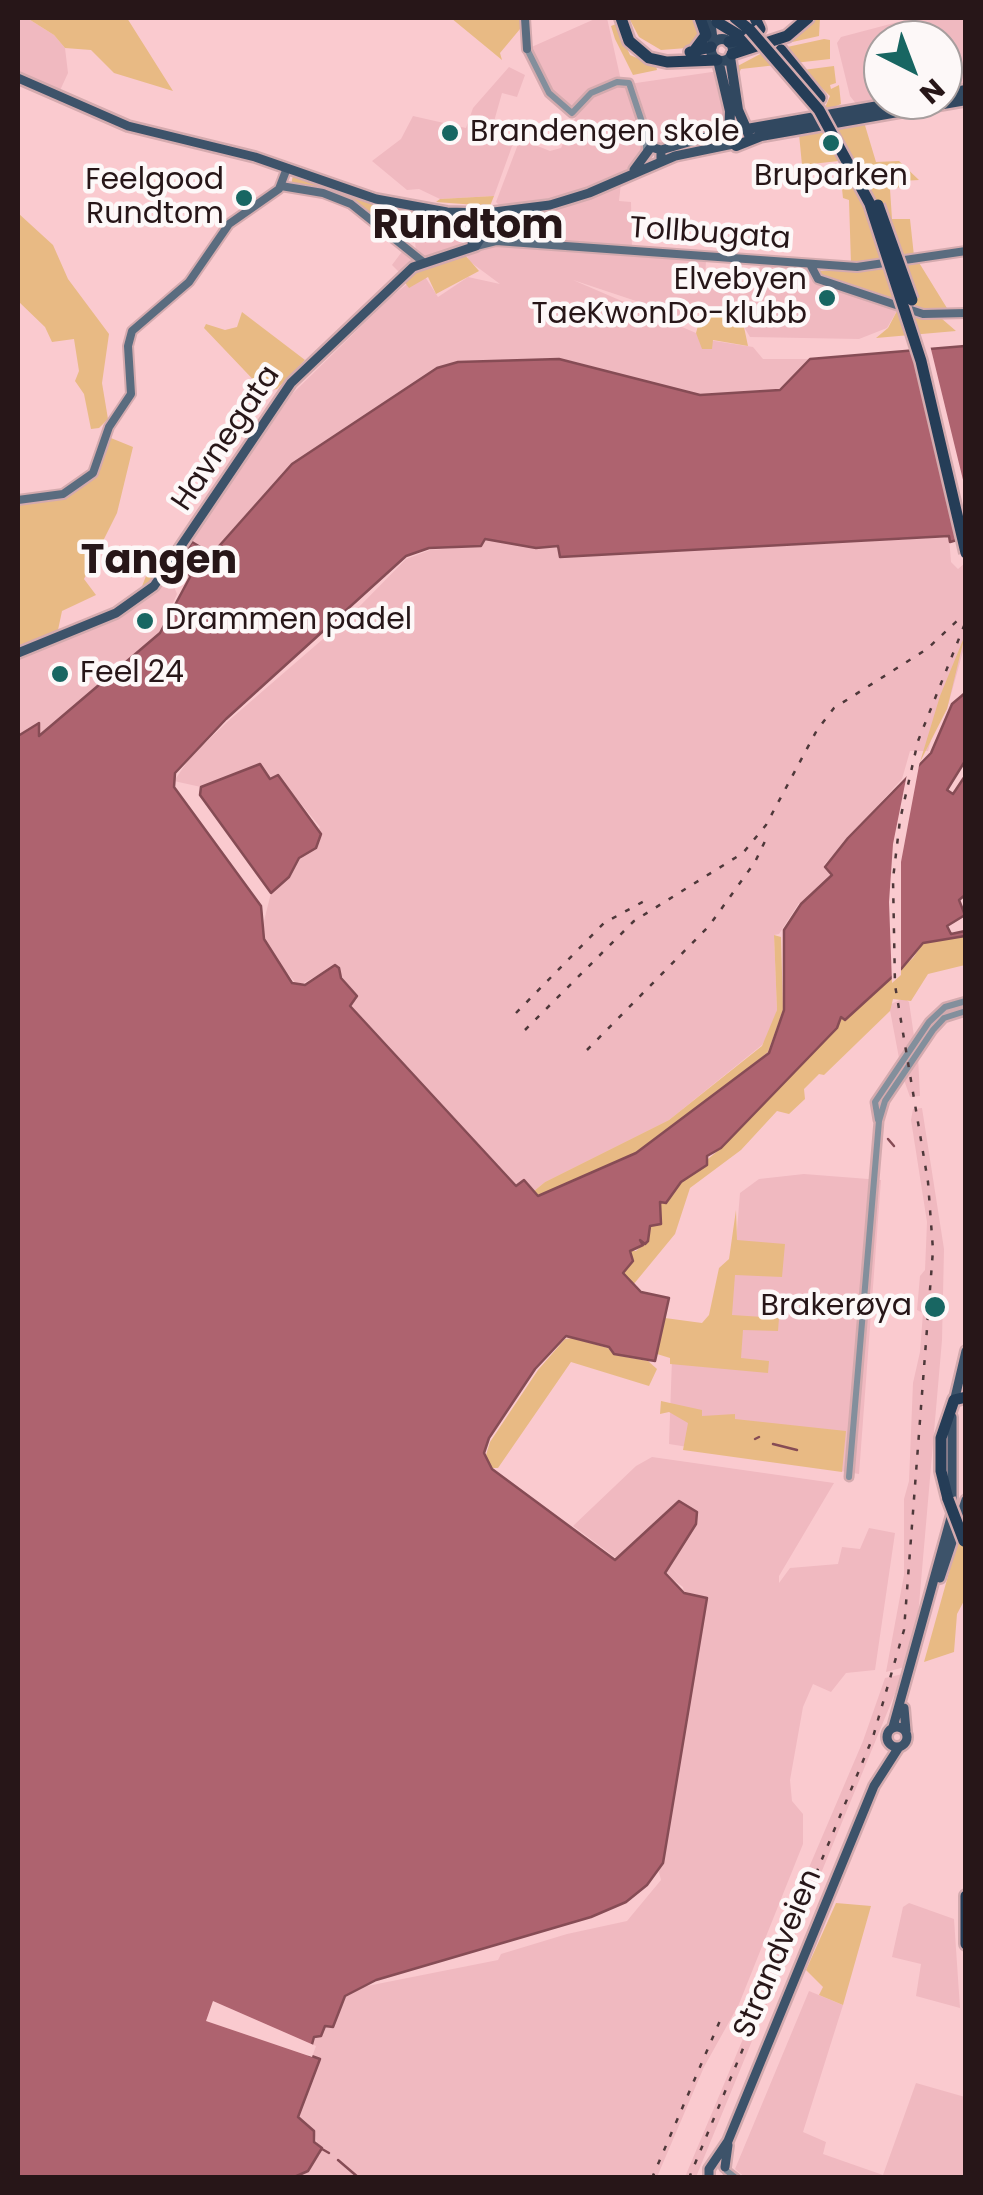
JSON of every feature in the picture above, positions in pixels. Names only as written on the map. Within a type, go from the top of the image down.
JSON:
[{"type":"highway","points":[[624,18],[631,34],[648,50],[664,55],[712,45],[725,52]]},
{"type":"highway","points":[[624,18],[629,41],[648,58],[667,62],[787,36],[804,18]]},
{"type":"highway","points":[[694,51],[706,35],[701,18]]},
{"type":"highway","points":[[701,18],[711,27],[712,45]]},
{"type":"highway","points":[[735,18],[808,95],[838,141],[870,204],[917,344],[966,552]]},
{"type":"highway","points":[[725,52],[804,18]]},
{"type":"highway","points":[[715,20],[725,52],[746,132],[743,145],[733,144],[725,52]]},
{"type":"highway","points":[[715,20],[732,35],[750,39]]},
{"type":"highway","points":[[755,23],[820,98],[877,201],[924,342],[966,513]]},
{"type":"highway","points":[[731,130],[746,132],[966,100]]},
{"type":"highway","points":[[746,132],[863,110]]},
{"type":"highway","points":[[960,1398],[940,1450],[948,1499],[965,1543]]},
{"type":"highway","points":[[966,1896],[966,1944]]},
{"type":"main road","points":[[526,18],[528,49]]},
{"type":"main road","points":[[18,78],[115,122],[412,202],[482,212]]},
{"type":"main road","points":[[325,180],[357,193],[420,208],[482,212],[579,194],[630,173],[654,155],[731,130]]},
{"type":"main road","points":[[654,155],[733,144]]},
{"type":"main road","points":[[18,500],[64,494],[93,473],[111,422],[131,394],[128,346],[134,327],[184,288],[229,224],[282,186],[287,168]]},
{"type":"main road","points":[[282,186],[327,194],[351,204],[419,263],[478,241],[482,212]]},
{"type":"main road","name":"Tollbugata","points":[[478,241],[810,264],[818,279],[922,314],[966,313]]},
{"type":"main road","points":[[810,264],[862,267],[966,251]]},
{"type":"main road","name":"Havnegata","points":[[18,653],[116,614],[154,586],[182,550],[280,396],[419,263]]},
{"type":"main road","points":[[966,1351],[952,1518],[893,1727],[906,1731],[904,1705],[920,1638],[966,1500]]},
{"type":"main road","name":"Strandveien","points":[[709,2174],[728,2141],[874,1786],[886,1738],[893,1727]]},
{"type":"main road","name":"Strandveien","points":[[874,1786],[907,1739],[906,1731]]},
{"type":"main road","points":[[886,1738],[899,1747]]},
{"type":"main road","name":"Strandveien","points":[[728,2141],[728,2173]]},
{"type":"main road","points":[[709,2174],[728,2173]]},
{"type":"street","points":[[528,49],[549,93],[572,113],[591,92],[617,82],[628,83],[654,155]]},
{"type":"street","points":[[849,1477],[878,1121],[875,1102],[929,1022],[945,1006],[966,1001]]},
{"type":"street","points":[[878,1121],[885,1101],[932,1030],[944,1018],[966,1012]]},
{"type":"shaded area","points":[[18,18],[27,18],[54,35],[65,48],[68,73],[57,97],[18,77]]},
{"type":"shaded area","points":[[27,18],[127,18],[173,91],[114,73],[91,50],[65,48],[54,35]]},
{"type":"shaded area","points":[[451,18],[521,18],[520,29],[500,53],[502,60]]},
{"type":"shaded area","points":[[597,18],[607,18],[622,85],[719,71],[727,112],[726,125],[641,154],[622,174],[619,201],[631,202],[632,252],[706,259],[705,284],[757,290],[760,264],[810,264],[811,273],[898,309],[887,328],[859,339],[750,337],[744,327],[704,303],[699,312],[684,317],[573,280],[702,339],[753,347],[763,359],[810,359],[780,390],[700,395],[567,360],[292,464],[211,554],[191,541],[292,394],[391,297],[422,272],[438,297],[468,277],[500,284],[469,261],[465,250],[401,274],[392,265],[404,249],[416,253],[413,216],[507,213],[496,202],[520,139],[550,151],[561,148],[577,114],[546,84],[527,49]]},
{"type":"shaded area","points":[[629,18],[693,18],[702,30],[700,42],[687,48],[661,50],[639,37]]},
{"type":"shaded area","points":[[812,18],[820,18],[819,36],[757,50],[736,61],[747,50],[804,29]]},
{"type":"shaded area","points":[[965,18],[965,88],[963,20],[905,20]]},
{"type":"shaded area","points":[[616,24],[630,55],[656,66],[657,70],[633,75],[615,39],[611,26]]},
{"type":"shaded area","points":[[863,31],[863,104],[857,105],[850,96],[837,43],[841,37]]},
{"type":"shaded area","points":[[830,40],[830,59],[741,69],[737,77],[732,69],[764,52]]},
{"type":"shaded area","points":[[834,66],[836,83],[830,85],[831,89],[839,85],[841,104],[823,112],[830,96],[803,70]]},
{"type":"shaded area","name":"Brandengen skole","points":[[509,67],[525,75],[517,97],[502,93],[493,125],[493,131],[515,138],[494,196],[440,199],[419,189],[407,190],[372,161],[401,139],[413,116],[466,128],[473,108]]},
{"type":"shaded area","points":[[864,122],[876,162],[899,161],[919,180],[901,181],[901,187],[890,189],[892,219],[910,219],[914,256],[851,264],[849,200],[843,198],[839,161],[802,165],[799,134]]},
{"type":"shaded area","points":[[293,175],[425,212],[413,216],[413,238],[405,241],[359,205],[291,185]]},
{"type":"shaded area","points":[[494,196],[490,206],[436,202],[440,199]]},
{"type":"shaded area","points":[[18,213],[53,245],[68,279],[109,334],[102,383],[108,419],[99,428],[91,429],[84,394],[75,381],[79,371],[74,339],[52,342],[45,327],[18,301]]},
{"type":"shaded area","points":[[465,255],[479,271],[436,294],[428,277],[409,288],[403,280],[433,263]]},
{"type":"shaded area","points":[[918,261],[950,313],[923,311],[820,277],[817,271],[854,271]]},
{"type":"shaded area","points":[[704,304],[744,327],[748,346],[713,340],[712,349],[702,349],[696,333]]},
{"type":"shaded area","points":[[898,309],[941,318],[956,331],[876,338],[888,328]]},
{"type":"shaded area","points":[[242,312],[305,360],[277,389],[264,391],[204,328],[206,324],[225,330],[237,327]]},
{"type":"shaded area","points":[[965,346],[966,535],[957,540],[950,542],[949,536],[560,557],[558,546],[536,548],[485,539],[481,546],[429,548],[406,556],[226,719],[175,773],[174,787],[261,906],[264,939],[292,983],[305,985],[335,965],[339,968],[341,978],[357,996],[350,1006],[516,1186],[524,1180],[538,1196],[636,1153],[769,1053],[784,1010],[784,930],[801,904],[832,875],[825,867],[848,838],[931,753],[952,704],[965,693],[965,761],[947,790],[953,794],[965,776],[965,895],[959,900],[965,915],[947,926],[951,934],[965,931],[965,936],[923,943],[902,968],[845,1020],[841,1017],[837,1028],[721,1148],[707,1156],[707,1165],[681,1182],[666,1203],[660,1202],[661,1224],[650,1226],[648,1241],[645,1244],[640,1240],[643,1245],[630,1251],[633,1261],[623,1273],[641,1292],[669,1298],[655,1361],[614,1354],[609,1347],[566,1336],[535,1369],[489,1438],[484,1453],[492,1469],[615,1560],[679,1501],[697,1512],[696,1524],[665,1573],[684,1593],[707,1598],[663,1863],[647,1885],[626,1902],[591,1917],[376,1980],[345,1996],[333,2027],[325,2026],[321,2036],[314,2037],[309,2055],[320,2059],[298,2117],[314,2131],[314,2142],[322,2148],[308,2171],[292,2178],[18,2178],[18,736],[39,723],[39,736],[160,633],[190,577],[188,570],[174,569],[192,542],[212,554],[292,464],[437,368],[458,362],[559,359],[700,395],[780,390],[810,359]]},
{"type":"shaded area","points":[[106,436],[133,447],[117,513],[84,579],[96,595],[62,611],[58,630],[18,647],[18,500],[54,496],[89,478]]},
{"type":"shaded area","points":[[949,537],[951,562],[958,569],[965,563],[965,644],[947,709],[936,722],[928,751],[910,751],[902,779],[824,865],[833,874],[806,903],[799,903],[779,934],[774,935],[777,1010],[771,1031],[762,1045],[669,1120],[534,1191],[524,1180],[516,1187],[350,1006],[357,999],[335,966],[298,986],[270,952],[262,929],[271,893],[289,877],[320,827],[278,776],[271,780],[247,770],[201,787],[174,781],[189,759],[227,722],[353,613],[406,559],[430,550],[480,546],[485,539],[537,548],[558,546],[560,557]]},
{"type":"shaded area","points":[[180,544],[160,572],[141,589],[154,555]]},
{"type":"shaded area","points":[[169,574],[177,594],[160,633],[38,737],[39,723],[18,736],[18,656],[121,618]]},
{"type":"shaded area","points":[[965,635],[947,709],[920,762],[940,696]]},
{"type":"shaded area","points":[[260,764],[270,779],[278,775],[321,834],[316,848],[299,858],[289,877],[271,893],[200,795],[201,787]]},
{"type":"shaded area","points":[[774,935],[781,937],[783,1010],[768,1052],[698,1110],[636,1153],[538,1196],[534,1191],[545,1182],[669,1120],[762,1046],[777,1010]]},
{"type":"shaded area","points":[[965,936],[965,965],[928,974],[911,1001],[893,999],[890,1011],[824,1075],[819,1074],[804,1089],[805,1099],[789,1114],[777,1111],[741,1150],[690,1188],[675,1234],[633,1285],[623,1273],[632,1263],[629,1251],[642,1245],[640,1240],[644,1244],[650,1226],[660,1224],[660,1202],[667,1203],[681,1182],[721,1148],[837,1028],[842,1017],[845,1019],[913,958],[923,943]]},
{"type":"shaded area","points":[[904,998],[909,1002],[914,1036],[899,1058],[889,1005]]},
{"type":"shaded area","points":[[918,1056],[920,1096],[910,1097],[903,1077]]},
{"type":"shaded area","points":[[922,1108],[944,1249],[942,1340],[918,1616],[905,1667],[886,1672],[904,1575],[904,1499],[909,1481],[913,1383],[923,1313],[917,1310],[920,1276],[925,1270],[927,1222],[911,1120],[913,1109]]},
{"type":"shaded area","points":[[804,1174],[881,1180],[859,1474],[669,1444],[672,1359],[726,1363],[740,1193],[759,1179]]},
{"type":"shaded area","points":[[736,1210],[737,1240],[785,1244],[782,1277],[735,1275],[732,1315],[779,1318],[778,1331],[743,1330],[741,1358],[769,1361],[768,1373],[670,1364],[670,1358],[657,1354],[662,1323],[665,1318],[702,1323],[709,1315],[719,1268],[729,1259]]},
{"type":"shaded area","points":[[565,1339],[608,1348],[615,1355],[648,1361],[657,1369],[649,1386],[571,1362],[498,1468],[492,1468],[486,1455],[490,1442],[538,1370]]},
{"type":"shaded area","points":[[661,1401],[702,1410],[702,1416],[735,1414],[735,1419],[846,1431],[842,1472],[683,1450],[688,1423],[669,1412],[660,1414]]},
{"type":"shaded area","points":[[652,1457],[834,1483],[779,1576],[779,1583],[790,1568],[838,1564],[842,1547],[860,1549],[869,1528],[895,1533],[875,1670],[846,1673],[831,1692],[813,1684],[803,1707],[790,1780],[792,1801],[803,1814],[803,1844],[739,2004],[704,2067],[657,2177],[292,2178],[320,2155],[314,2131],[300,2121],[297,2112],[320,2060],[308,2055],[313,2040],[325,2026],[333,2027],[345,1996],[357,1988],[498,1960],[501,1954],[567,1934],[627,1921],[661,1880],[659,1872],[707,1598],[684,1593],[683,1587],[665,1574],[678,1501],[616,1558],[573,1526],[636,1466]]},
{"type":"shaded area","points":[[965,1515],[965,1599],[957,1614],[954,1652],[924,1662]]},
{"type":"shaded area","points":[[903,1674],[696,2177],[685,2177],[766,1984],[761,1980],[863,1741],[885,1678]]},
{"type":"shaded area","points":[[836,1903],[871,1906],[843,2005],[819,1995],[823,1987],[806,1970]]},
{"type":"shaded area","points":[[909,1903],[954,1919],[960,2008],[916,1996],[921,1964],[892,1957],[903,1907]]},
{"type":"shaded area","points":[[809,1991],[843,2005],[803,2132],[826,2142],[823,2154],[883,2175],[916,2083],[965,2097],[965,2177],[746,2178],[735,2169]]},
{"type":"pier","points":[[930,345],[965,488],[966,541],[912,346]]},
{"type":"pier","points":[[921,755],[901,862],[901,975],[892,983],[889,902],[893,844],[908,769]]},
{"type":"pier","points":[[213,2001],[316,2046],[312,2057],[206,2021]]},
{"type":"waterway","points":[[888,1139],[894,1146]]},
{"type":"waterway","points":[[755,1439],[759,1437]]},
{"type":"waterway","points":[[773,1444],[797,1450]]},
{"type":"waterway","points":[[322,2149],[329,2153]]},
{"type":"waterway","points":[[338,2160],[359,2178]]},
{"type":"railway","points":[[525,1030],[634,921],[743,853],[766,825],[817,730],[834,708],[927,649],[959,619]]},
{"type":"railway","points":[[689,2178],[873,1737],[904,1630],[933,1250],[928,1182],[895,985],[893,879],[900,820],[918,741],[966,621]]},
{"type":"railway","points":[[587,1050],[709,926],[755,862],[767,837]]},
{"type":"railway","points":[[516,1013],[604,923],[648,899]]},
{"type":"railway","points":[[652,2178],[722,2016]]},
{"type":"place","name":"Brandengen skole","points":[[450,133]]},
{"type":"place","name":"Bruparken","points":[[831,143]]},
{"type":"place","name":"Feelgood Rundtom","points":[[244,198]]},
{"type":"place","name":"Elvebyen TaeKwonDo-klubb","points":[[827,298]]},
{"type":"place","name":"Drammen padel","points":[[145,621]]},
{"type":"place","name":"Feel 24","points":[[60,674]]},
{"type":"place","name":"Brakerøya","points":[[935,1307]]},
{"type":"district","name":"Rundtom","points":[[468,228]]},
{"type":"district","name":"Tangen","points":[[159,563]]}]
